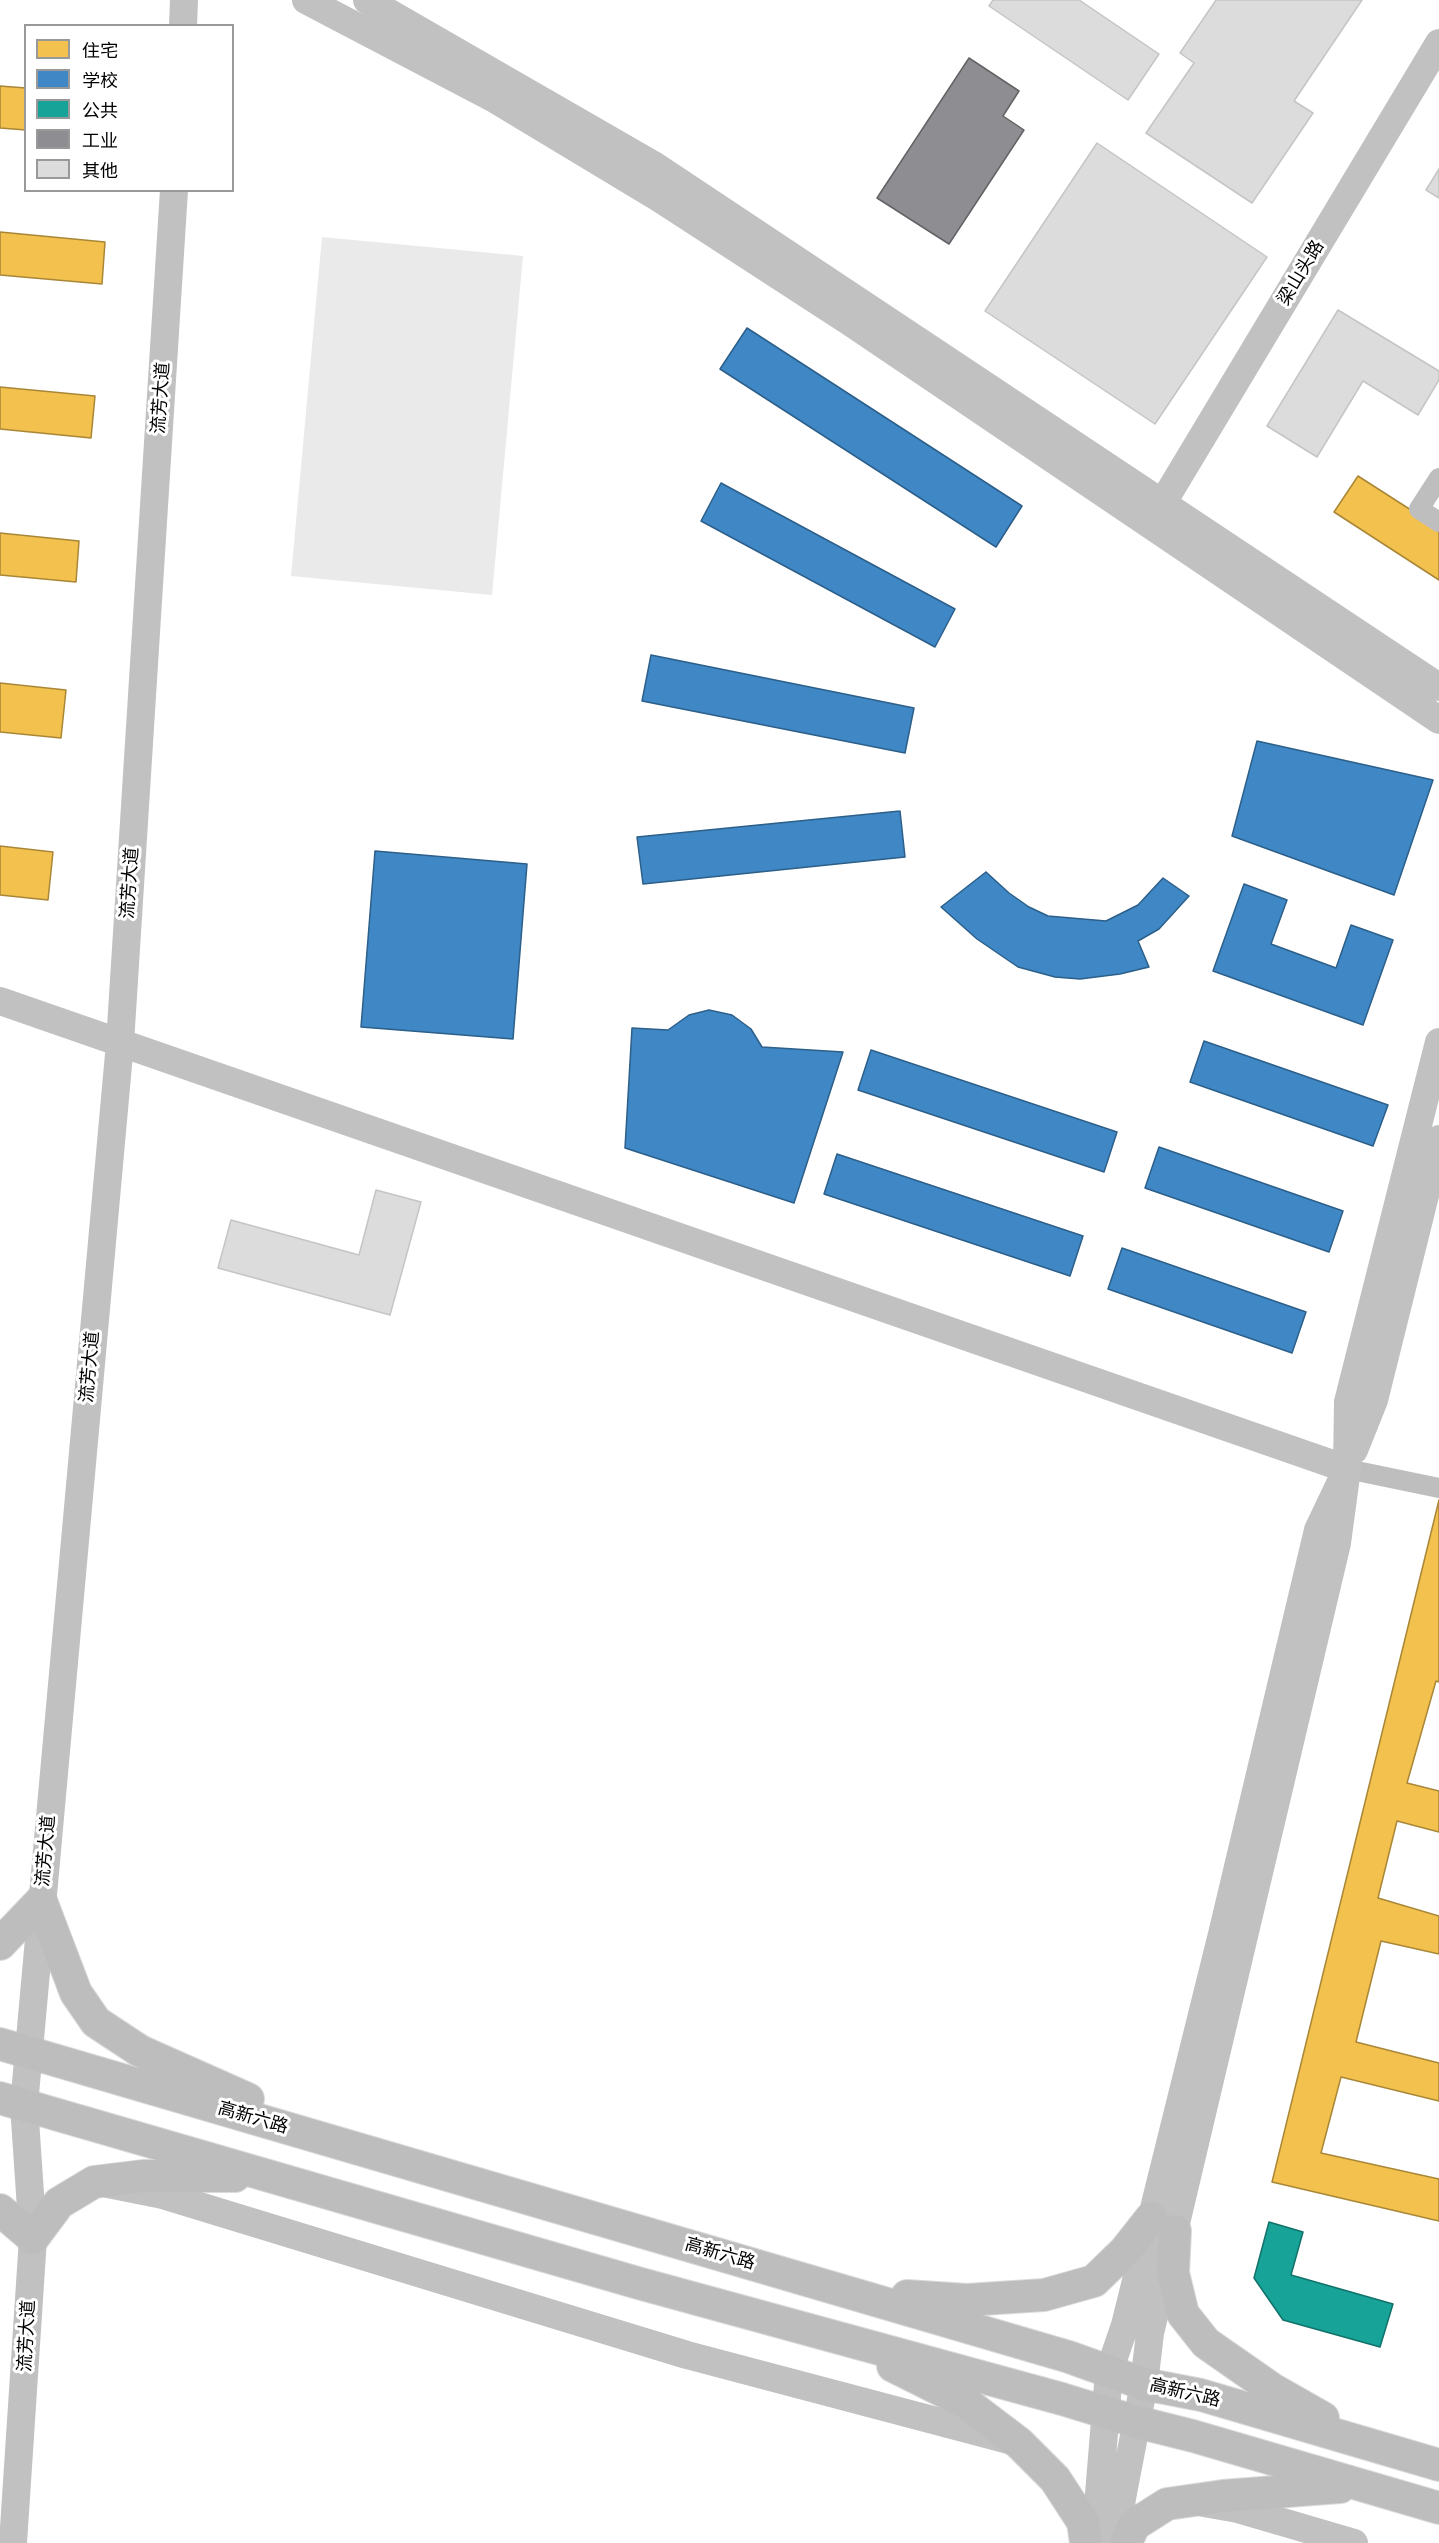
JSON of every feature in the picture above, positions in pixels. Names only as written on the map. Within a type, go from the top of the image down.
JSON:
[{"type":"main road","points":[[183,24],[184,0]]},
{"type":"main road","points":[[306,0],[494,98],[659,198],[889,348],[1438,720]]},
{"type":"main road","points":[[367,0],[655,166],[1439,687]]},
{"type":"main road","name":"梁山头路","points":[[1162,504],[1439,43]]},
{"type":"main road","name":"流芳大道","points":[[13,2543],[33,2238],[12,2101],[30,2052],[41,1900],[120,1043],[174,192]]},
{"type":"main road","points":[[0,1001],[1347,1469]]},
{"type":"main road","points":[[1347,1469],[1348,1402],[1439,1042]]},
{"type":"main road","points":[[1117,2543],[1122,2498],[1144,2385],[1163,2225],[1222,1934],[1318,1530],[1347,1469],[1374,1400],[1439,1138]]},
{"type":"main road","points":[[0,1944],[41,1900],[76,1993],[96,2022],[140,2051],[354,2147]]},
{"type":"main road","name":"高新六路","points":[[0,2043],[1069,2357],[1144,2385],[1201,2395],[1439,2465]]},
{"type":"main road","points":[[12,2101],[627,2280],[1193,2436],[1439,2508]]},
{"type":"main road","points":[[0,2210],[33,2238],[59,2203],[94,2182],[143,2176],[269,2176]]},
{"type":"main road","points":[[94,2182],[164,2195],[687,2355],[1019,2443]]},
{"type":"main road","points":[[851,2293],[967,2300],[1044,2295],[1094,2282],[1125,2251],[1163,2225]]},
{"type":"main road","points":[[1095,2543],[1109,2372],[1163,2225]]},
{"type":"main road","points":[[1163,2225],[1183,2314],[1206,2343],[1272,2390],[1371,2445]]},
{"type":"main road","points":[[834,2336],[965,2402],[1019,2443],[1055,2479],[1083,2522],[1086,2543]]},
{"type":"main road","points":[[1126,2543],[1134,2524],[1167,2504],[1223,2496],[1361,2486]]},
{"type":"main road","points":[[1190,2500],[1238,2509],[1354,2543]]},
{"type":"street","points":[[1439,478],[1419,509],[1439,522]]},
{"type":"street","points":[[1347,1469],[1439,1488]]},
{"type":"shaded area","points":[[322,237],[523,256],[492,595],[291,576]]},
{"type":"building: 住宅","points":[[0,86],[24,88],[24,130],[0,128]]},
{"type":"building: 住宅","points":[[0,232],[105,242],[102,284],[0,275]]},
{"type":"building: 住宅","points":[[0,387],[95,396],[91,438],[0,429]]},
{"type":"building: 住宅","points":[[1358,476],[1439,528],[1439,580],[1334,512]]},
{"type":"building: 住宅","points":[[0,533],[79,541],[76,582],[0,575]]},
{"type":"building: 住宅","points":[[0,683],[66,690],[61,738],[0,732]]},
{"type":"building: 住宅","points":[[0,846],[53,852],[48,900],[0,895]]},
{"type":"building: 住宅","points":[[1439,1500],[1439,1682],[1436,1681],[1407,1783],[1439,1791],[1439,1832],[1397,1821],[1378,1898],[1439,1916],[1439,1954],[1381,1941],[1356,2042],[1439,2063],[1439,2101],[1341,2077],[1321,2153],[1439,2179],[1439,2221],[1272,2182]]},
{"type":"building: 学校","points":[[747,328],[1022,506],[996,547],[720,369]]},
{"type":"building: 学校","points":[[721,483],[955,609],[935,647],[701,521]]},
{"type":"building: 学校","points":[[651,655],[914,708],[905,753],[642,701]]},
{"type":"building: 学校","points":[[1257,741],[1433,780],[1394,895],[1232,836]]},
{"type":"building: 学校","points":[[900,811],[905,857],[643,884],[637,837]]},
{"type":"building: 学校","points":[[375,851],[527,864],[513,1039],[361,1027]]},
{"type":"building: 学校","points":[[986,872],[1009,893],[1029,907],[1048,916],[1106,921],[1138,905],[1163,878],[1189,896],[1159,929],[1138,941],[1149,967],[1120,974],[1080,979],[1055,977],[1018,967],[977,939],[941,907]]},
{"type":"building: 学校","points":[[1244,884],[1287,900],[1271,944],[1336,968],[1351,925],[1393,940],[1363,1025],[1213,971]]},
{"type":"building: 学校","points":[[709,1010],[732,1015],[751,1029],[762,1047],[843,1052],[794,1203],[625,1148],[632,1028],[668,1030],[689,1015]]},
{"type":"building: 学校","points":[[1204,1041],[1388,1105],[1373,1146],[1190,1082]]},
{"type":"building: 学校","points":[[871,1050],[1117,1132],[1104,1172],[858,1090]]},
{"type":"building: 学校","points":[[1159,1147],[1343,1211],[1329,1252],[1145,1188]]},
{"type":"building: 学校","points":[[837,1154],[1083,1236],[1070,1276],[824,1194]]},
{"type":"building: 学校","points":[[1122,1248],[1306,1312],[1292,1353],[1108,1289]]},
{"type":"building: 公共","points":[[1269,2222],[1303,2232],[1291,2275],[1393,2304],[1380,2347],[1283,2320],[1254,2278]]},
{"type":"building: 工业","points":[[969,58],[1019,91],[1003,116],[1024,130],[949,244],[877,198]]},
{"type":"building: 其他","points":[[993,0],[1079,0],[1159,54],[1128,100],[989,6]]},
{"type":"building: 其他","points":[[1216,0],[1362,0],[1294,101],[1313,113],[1252,203],[1146,133],[1194,63],[1180,53]]},
{"type":"building: 其他","points":[[1097,143],[1267,257],[1155,424],[985,311]]},
{"type":"building: 其他","points":[[1439,169],[1439,198],[1426,190]]},
{"type":"building: 其他","points":[[1338,310],[1439,371],[1439,380],[1418,415],[1363,381],[1317,457],[1267,426]]},
{"type":"building: 其他","points":[[376,1190],[421,1202],[390,1315],[218,1268],[231,1220],[359,1255]]}]
